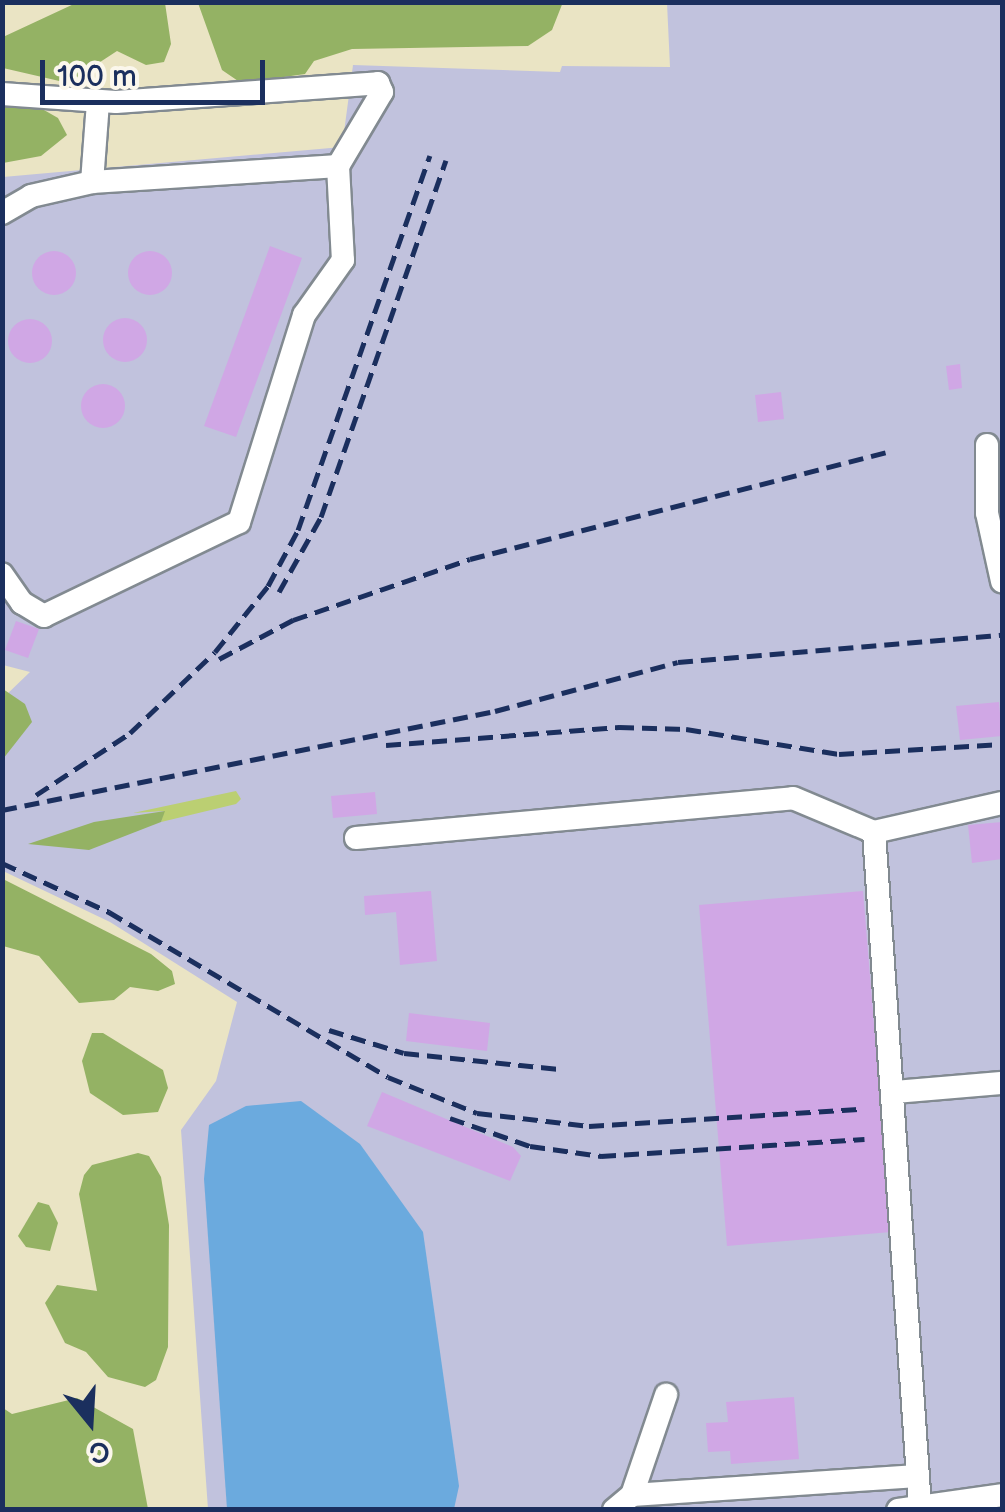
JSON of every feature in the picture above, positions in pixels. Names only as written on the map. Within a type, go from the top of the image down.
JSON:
[{"type":"lane","points":[[2,94],[98,102],[378,83],[376,110],[338,166],[343,260],[304,315],[239,522],[44,616],[22,604],[2,574]]},
{"type":"lane","points":[[92,182],[98,102]]},
{"type":"lane","points":[[2,213],[31,196],[92,182],[338,166]]},
{"type":"lane","points":[[988,445],[987,513],[1002,581]]},
{"type":"lane","points":[[356,838],[793,798],[874,832],[1002,804]]},
{"type":"lane","points":[[874,832],[917,1476],[909,1508],[1002,1495]]},
{"type":"lane","points":[[894,1092],[1002,1083]]},
{"type":"lane","points":[[666,1395],[623,1502],[917,1476]]},
{"type":"shaded area","points":[[667,3],[1002,3],[1002,1509],[208,1509],[181,1130],[216,1081],[237,1002],[110,922],[3,871],[3,698],[30,672],[3,665],[3,177],[342,147],[353,65],[560,72],[562,66],[670,67]]},
{"type":"green space","points":[[563,2],[552,30],[528,46],[352,49],[314,61],[305,74],[241,83],[222,70],[198,3]]},
{"type":"green space","points":[[76,3],[165,3],[171,44],[164,62],[146,65],[117,51],[68,83],[3,68],[3,37]]},
{"type":"green space","points":[[3,105],[37,106],[58,118],[67,135],[41,156],[3,163]]},
{"type":"green space","points":[[3,689],[25,704],[32,722],[3,759]]},
{"type":"green space","points":[[236,791],[241,799],[236,804],[161,822],[164,811],[133,813]]},
{"type":"green space","points":[[165,811],[161,822],[89,850],[28,844],[94,822]]},
{"type":"green space","points":[[3,879],[151,954],[172,971],[175,984],[158,991],[130,987],[114,1000],[79,1003],[39,956],[3,946]]},
{"type":"green space","points":[[92,1033],[103,1033],[163,1070],[168,1088],[158,1112],[123,1115],[90,1093],[82,1061]]},
{"type":"green space","points":[[138,1153],[149,1156],[161,1177],[169,1225],[168,1347],[156,1380],[145,1387],[108,1377],[86,1352],[65,1343],[45,1303],[57,1285],[97,1291],[79,1194],[84,1175],[92,1165]]},
{"type":"green space","points":[[38,1202],[49,1205],[58,1223],[50,1251],[26,1247],[18,1236]]},
{"type":"green space","points":[[77,1398],[133,1429],[148,1509],[3,1509],[3,1408],[12,1414]]},
{"type":"water","points":[[301,1101],[360,1144],[423,1232],[459,1486],[454,1509],[227,1509],[204,1179],[209,1125],[246,1106]]},
{"type":"building","points":[[270,246],[302,258],[236,437],[204,426]]},
{"type":"building","points":[[54,251],[70,257],[76,273],[70,289],[54,295],[38,289],[32,273],[38,257]]},
{"type":"building","points":[[150,251],[166,257],[172,273],[166,289],[150,295],[134,289],[128,273],[134,257]]},
{"type":"building","points":[[125,318],[141,324],[147,340],[141,356],[125,362],[109,356],[103,340],[109,324]]},
{"type":"building","points":[[30,319],[46,325],[52,341],[46,357],[30,363],[14,357],[8,341],[14,325]]},
{"type":"building","points":[[960,364],[962,388],[949,390],[946,366]]},
{"type":"building","points":[[103,384],[119,390],[125,406],[119,422],[103,428],[87,422],[81,406],[87,390]]},
{"type":"building","points":[[781,392],[784,419],[758,422],[755,395]]},
{"type":"building","points":[[16,621],[39,629],[28,658],[5,650]]},
{"type":"building","points":[[999,702],[1002,736],[960,740],[956,706]]},
{"type":"building","points":[[375,792],[377,814],[333,818],[331,796]]},
{"type":"building","points":[[1002,822],[1002,859],[972,863],[968,825]]},
{"type":"building","points":[[431,891],[437,961],[400,965],[396,912],[365,915],[364,896]]},
{"type":"building","points":[[863,891],[891,1232],[727,1246],[699,905]]},
{"type":"building","points":[[409,1013],[490,1023],[487,1051],[406,1041]]},
{"type":"building","points":[[382,1092],[513,1147],[521,1156],[510,1181],[367,1126]]},
{"type":"building","points":[[794,1397],[799,1459],[731,1464],[730,1451],[708,1452],[706,1423],[728,1422],[726,1402]]},
{"type":"railway","points":[[36,795],[130,733],[215,652],[268,586],[298,530],[430,156]]},
{"type":"railway","points":[[279,592],[321,517],[446,160]]},
{"type":"railway","points":[[219,659],[293,620],[470,559],[886,452]]},
{"type":"railway","points":[[2,810],[495,711],[678,662],[1002,635]]},
{"type":"railway","points":[[386,745],[619,727],[686,729],[839,754],[1002,744]]},
{"type":"railway","points":[[2,863],[109,912],[388,1077],[477,1113],[589,1126],[862,1109]]},
{"type":"railway","points":[[329,1030],[404,1053],[559,1069]]},
{"type":"railway","points":[[450,1118],[530,1146],[601,1156],[864,1139]]}]
